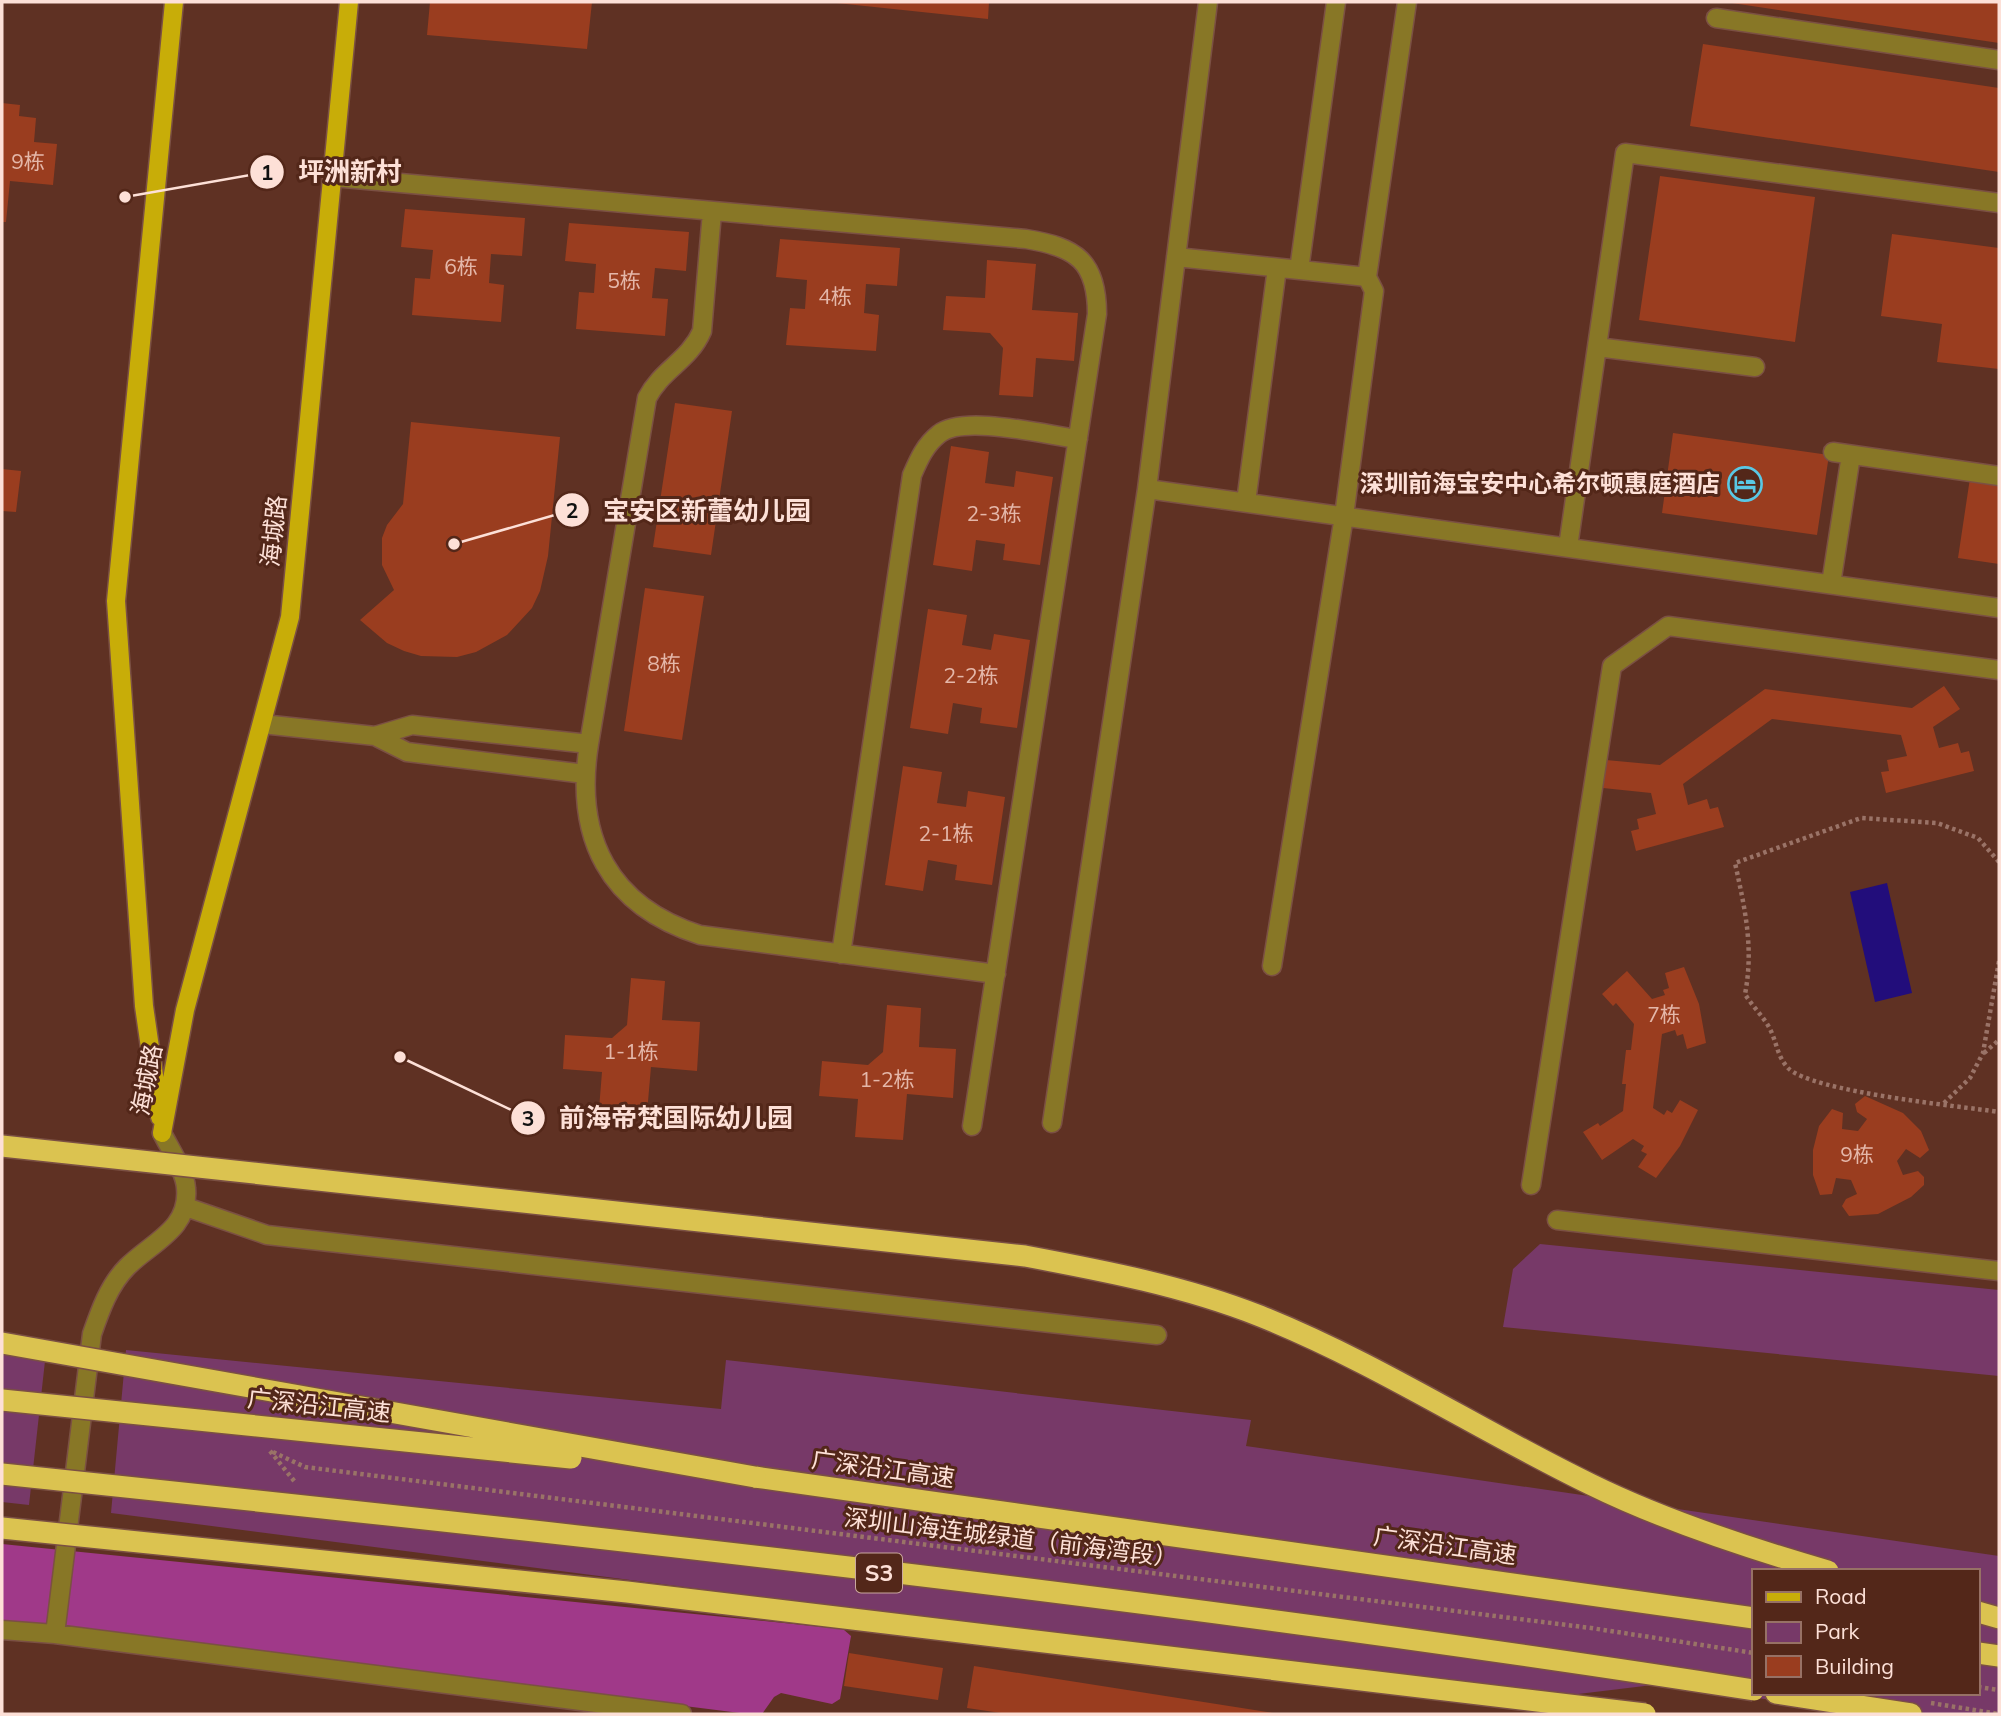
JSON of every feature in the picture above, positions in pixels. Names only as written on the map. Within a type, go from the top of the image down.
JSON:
[{"type":"highway","points":[[2,1146],[1025,1256],[1160,1284],[1209,1297],[1331,1346],[1592,1485],[1720,1537],[1822,1569]]},
{"type":"highway","points":[[2,1343],[755,1477]]},
{"type":"highway","name":"广深沿江高速","points":[[2,1400],[755,1477],[1752,1618]]},
{"type":"highway","name":"S3","points":[[2,1474],[356,1511],[987,1586],[1561,1660],[1752,1690]]},
{"type":"highway","points":[[2,1528],[627,1592],[1645,1714]]},
{"type":"highway","points":[[1980,1613],[1999,1618]]},
{"type":"highway","points":[[1980,1653],[1999,1656]]},
{"type":"highway","points":[[1789,1695],[1911,1714]]},
{"type":"main road","name":"海城路","points":[[162,1133],[144,1006],[116,601],[174,2]]},
{"type":"main road","name":"海城路","points":[[162,1133],[186,1010],[290,617],[349,2]]},
{"type":"street","points":[[1052,1123],[1147,489],[1208,2]]},
{"type":"street","points":[[1299,270],[1336,2]]},
{"type":"street","points":[[1272,966],[1344,516],[1374,291],[1367,277],[1407,2]]},
{"type":"street","points":[[1717,18],[1999,60]]},
{"type":"street","points":[[1569,547],[1625,153],[1999,204]]},
{"type":"street","points":[[333,177],[1026,239],[1052,243],[1071,251],[1093,275],[1097,296],[1078,439],[972,1126]]},
{"type":"street","points":[[712,212],[702,331],[696,345],[656,381],[647,398],[585,774],[590,826],[603,861],[624,892],[643,910],[671,926],[700,935],[996,974]]},
{"type":"street","points":[[1176,257],[1367,277]]},
{"type":"street","points":[[1246,502],[1278,268]]},
{"type":"street","points":[[1597,347],[1755,367]]},
{"type":"street","points":[[841,954],[912,475],[923,450],[941,432],[962,424],[1078,439]]},
{"type":"street","points":[[1831,584],[1842,454],[1999,476]]},
{"type":"street","points":[[1147,489],[1999,608]]},
{"type":"street","points":[[1531,1185],[1612,666],[1668,626],[1999,670]]},
{"type":"street","points":[[262,724],[375,736],[407,752],[585,774]]},
{"type":"street","points":[[375,736],[412,725],[589,744]]},
{"type":"street","points":[[55,1634],[92,1334],[111,1288],[127,1267],[174,1228],[186,1207],[186,1185],[162,1133]]},
{"type":"street","points":[[186,1207],[267,1236],[1157,1335]]},
{"type":"street","points":[[1557,1220],[1999,1271]]},
{"type":"street","points":[[2,1630],[55,1634],[681,1714]]},
{"type":"path","points":[[1999,862],[1978,838],[1937,823],[1861,818],[1735,863],[1750,934],[1750,968],[1745,994],[1770,1028],[1777,1053],[1789,1068],[1814,1080],[1856,1090],[1999,1112]]},
{"type":"path","points":[[1943,1104],[1970,1078],[1983,1053],[1999,961]]},
{"type":"path","points":[[1983,1053],[1999,1040]]},
{"type":"path","name":"深圳山海连城绿道（前海湾段）","points":[[267,1448],[286,1460],[305,1467],[1591,1628],[1752,1653]]},
{"type":"path","points":[[1980,1687],[1999,1690]]},
{"type":"green space","points":[[1540,1244],[1999,1290],[1999,1376],[1503,1327],[1513,1269]]},
{"type":"green space","points":[[2,1338],[47,1343],[29,1505],[2,1502]]},
{"type":"green space","points":[[126,1350],[721,1409],[726,1360],[1251,1420],[1246,1446],[1999,1556],[1999,1714],[1867,1714],[1661,1684],[1545,1698],[111,1513]]},
{"type":"shaded area","points":[[1887,883],[1912,993],[1875,1002],[1850,892]]},
{"type":"shaded area","points":[[2,1544],[843,1629],[851,1636],[840,1699],[832,1704],[781,1693],[774,1697],[762,1714],[748,1714],[2,1620]]},
{"type":"building","points":[[430,2],[592,2],[587,49],[427,35]]},
{"type":"building","points":[[827,2],[989,2],[988,19]]},
{"type":"building","points":[[1999,2],[1999,43],[1732,3]]},
{"type":"building","points":[[1703,44],[1999,88],[1999,172],[1690,126]]},
{"type":"building","points":[[2,103],[20,105],[19,116],[36,118],[34,142],[57,144],[53,185],[10,181],[6,222],[2,222]]},
{"type":"building","points":[[1660,176],[1815,197],[1795,342],[1639,320]]},
{"type":"building","points":[[405,209],[525,218],[522,256],[491,254],[489,283],[504,285],[501,322],[412,315],[415,278],[430,279],[433,250],[401,247]]},
{"type":"building","points":[[569,223],[689,232],[686,271],[655,268],[652,298],[668,299],[665,336],[576,329],[579,292],[594,293],[596,264],[565,261]]},
{"type":"building","points":[[1892,234],[1999,248],[1999,369],[1937,362],[1942,324],[1881,316]]},
{"type":"building","points":[[780,239],[900,248],[897,286],[866,284],[864,313],[879,315],[876,351],[786,345],[790,308],[805,309],[807,280],[776,277]]},
{"type":"building","points":[[987,260],[1036,264],[1032,310],[1078,313],[1074,361],[1036,358],[1033,397],[999,395],[1003,348],[990,333],[943,330],[946,296],[985,298]]},
{"type":"building","points":[[675,403],[732,411],[711,555],[653,547]]},
{"type":"building","points":[[411,422],[560,437],[548,556],[540,591],[532,608],[507,635],[476,652],[457,657],[421,656],[404,651],[387,643],[360,620],[394,590],[382,565],[382,538],[387,525],[403,504]]},
{"type":"building","name":"深圳前海宝安中心希尔顿惠庭酒店","points":[[1673,433],[1829,455],[1817,535],[1662,513]]},
{"type":"building","points":[[951,446],[989,452],[985,483],[1014,487],[1016,471],[1053,477],[1040,565],[1003,560],[1005,544],[976,540],[972,571],[933,565]]},
{"type":"building","points":[[2,469],[21,471],[16,512],[2,511]]},
{"type":"building","points":[[1970,478],[1999,482],[1999,564],[1958,558]]},
{"type":"building","points":[[645,588],[704,596],[682,740],[624,731]]},
{"type":"building","points":[[928,609],[967,615],[962,645],[991,650],[994,634],[1030,640],[1017,728],[980,723],[982,708],[953,703],[948,734],[910,728]]},
{"type":"building","points":[[1944,686],[1960,709],[1933,727],[1939,748],[1958,743],[1961,753],[1969,751],[1974,771],[1886,793],[1881,772],[1889,771],[1887,760],[1907,756],[1901,735],[1772,719],[1683,784],[1688,805],[1707,799],[1710,809],[1718,807],[1724,827],[1636,851],[1631,831],[1639,829],[1637,819],[1656,814],[1651,793],[1603,788],[1606,760],[1660,765],[1765,689],[1912,708]]},
{"type":"building","points":[[903,766],[942,772],[937,803],[966,807],[968,791],[1005,797],[992,885],[955,880],[957,865],[928,860],[923,891],[885,885]]},
{"type":"building","points":[[1684,967],[1699,1004],[1706,1043],[1687,1049],[1683,1034],[1677,1036],[1675,1030],[1662,1034],[1653,1108],[1664,1115],[1667,1110],[1672,1113],[1680,1100],[1698,1110],[1680,1146],[1656,1178],[1638,1167],[1647,1154],[1641,1151],[1644,1146],[1633,1139],[1602,1160],[1583,1132],[1598,1123],[1600,1126],[1623,1111],[1626,1084],[1622,1084],[1626,1050],[1631,1050],[1634,1024],[1616,1003],[1613,1006],[1602,994],[1627,971],[1652,999],[1665,995],[1663,990],[1669,988],[1665,973]]},
{"type":"building","points":[[631,978],[665,981],[662,1020],[700,1022],[697,1071],[651,1067],[647,1113],[599,1109],[602,1072],[563,1069],[565,1035],[612,1038],[627,1025]]},
{"type":"building","points":[[887,1005],[921,1008],[919,1047],[956,1049],[953,1098],[907,1094],[903,1140],[855,1137],[858,1099],[819,1096],[822,1061],[868,1065],[883,1052]]},
{"type":"building","points":[[1865,1096],[1903,1113],[1921,1131],[1929,1150],[1920,1158],[1906,1149],[1897,1161],[1903,1175],[1918,1171],[1924,1177],[1924,1185],[1911,1197],[1878,1214],[1849,1216],[1842,1206],[1846,1199],[1857,1194],[1851,1180],[1836,1178],[1832,1194],[1820,1195],[1813,1175],[1813,1150],[1819,1126],[1832,1109],[1843,1113],[1842,1129],[1858,1131],[1867,1119],[1857,1112],[1855,1104]]},
{"type":"building","points":[[849,1653],[943,1668],[938,1700],[844,1686]]},
{"type":"building","points":[[974,1666],[1273,1714],[1008,1714],[967,1708]]},
{"type":"place","name":"坪洲新村","points":[[125,197]]},
{"type":"place","name":"深圳前海宝安中心希尔顿惠庭酒店","points":[[1745,484]]},
{"type":"place","name":"宝安区新蕾幼儿园","points":[[454,544]]},
{"type":"place","name":"前海帝梵国际幼儿园","points":[[400,1057]]}]
